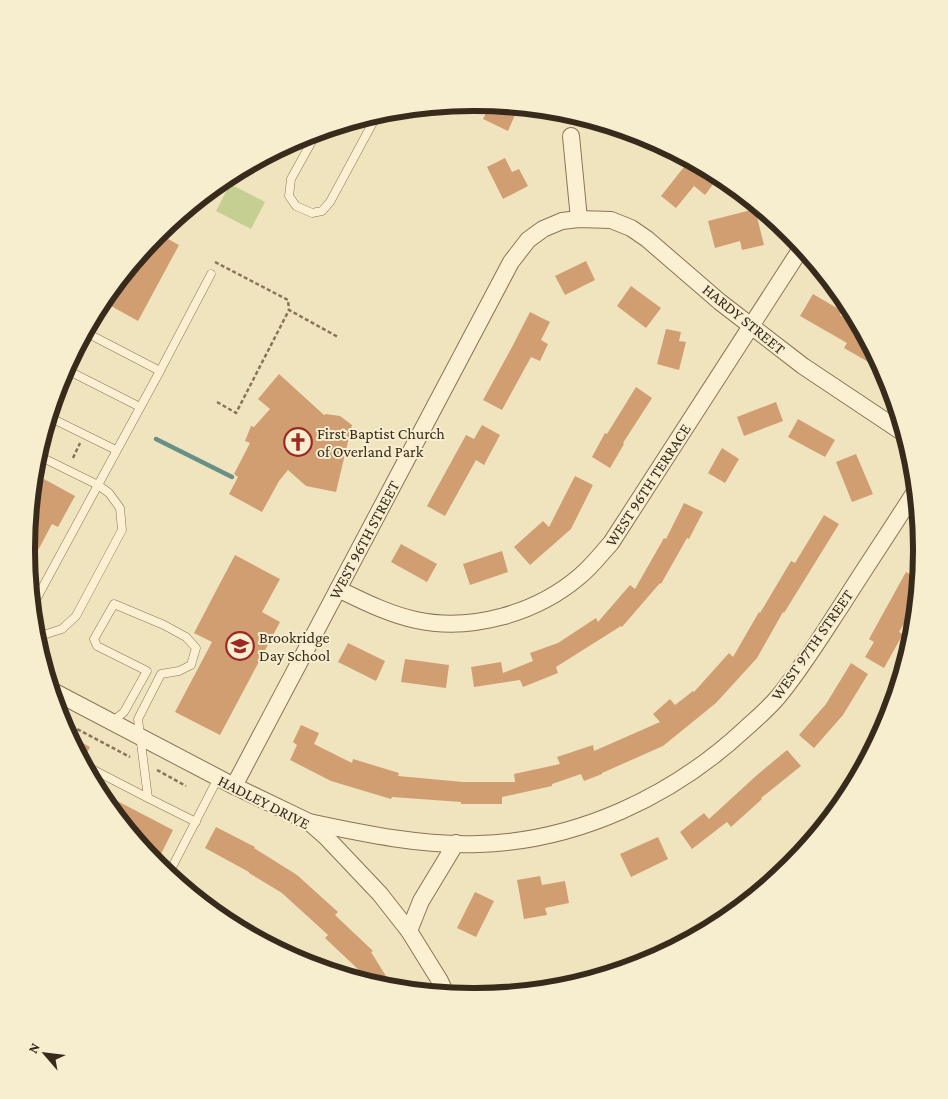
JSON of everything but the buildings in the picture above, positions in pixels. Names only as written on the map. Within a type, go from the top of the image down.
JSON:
[{"type":"street","points":[[571,136],[579,219]]},
{"type":"street","name":"HARDY STREET","points":[[579,219],[611,220],[631,228],[647,239],[720,302],[803,366],[896,428]]},
{"type":"street","name":"WEST 96TH STREET","points":[[234,786],[511,262],[528,240],[543,229],[562,221],[579,219]]},
{"type":"street","name":"WEST 96TH TERRACE","points":[[338,589],[387,612],[417,620],[452,623],[486,620],[520,611],[550,598],[567,587],[582,575],[611,543],[798,253]]},
{"type":"street","name":"WEST 97TH STREET","points":[[309,822],[369,835],[421,842],[479,844],[533,838],[568,830],[652,797],[697,769],[726,747],[777,698],[809,655],[910,500]]},
{"type":"street","name":"HADLEY DRIVE","points":[[59,694],[218,778],[309,822],[359,871],[410,931],[443,988]]},
{"type":"street","points":[[410,931],[421,901],[456,843]]},
{"type":"lane","points":[[311,142],[291,179],[289,196],[296,206],[312,213],[322,211],[330,202],[373,122]]},
{"type":"lane","points":[[38,597],[211,274]]},
{"type":"lane","points":[[91,335],[160,370]]},
{"type":"lane","points":[[72,373],[140,407]]},
{"type":"lane","points":[[55,420],[116,450]]},
{"type":"lane","points":[[43,637],[62,629],[76,616],[122,530],[120,508],[109,493],[98,485],[44,459]]},
{"type":"lane","points":[[112,722],[124,712],[147,671],[97,646],[94,639],[114,604],[179,633],[186,637],[196,648],[191,665],[179,671],[161,674],[138,719],[148,798]]},
{"type":"lane","points":[[95,771],[196,822]]},
{"type":"lane","points":[[172,868],[218,778]]},
{"type":"path","points":[[215,262],[288,300],[289,310],[236,413],[217,402]]},
{"type":"path","points":[[289,310],[338,337]]},
{"type":"path","points":[[73,458],[80,443]]},
{"type":"path","points":[[72,726],[130,757]]},
{"type":"path","points":[[153,768],[186,786]]},
{"type":"green space","points":[[230,184],[265,202],[251,229],[216,211]]},
{"type":"waterway","points":[[156,439],[232,477]]},
{"type":"place","name":"First Baptist Church of Overland Park","points":[[298,442]]},
{"type":"place","name":"Brookridge Day School","points":[[240,646]]}]
